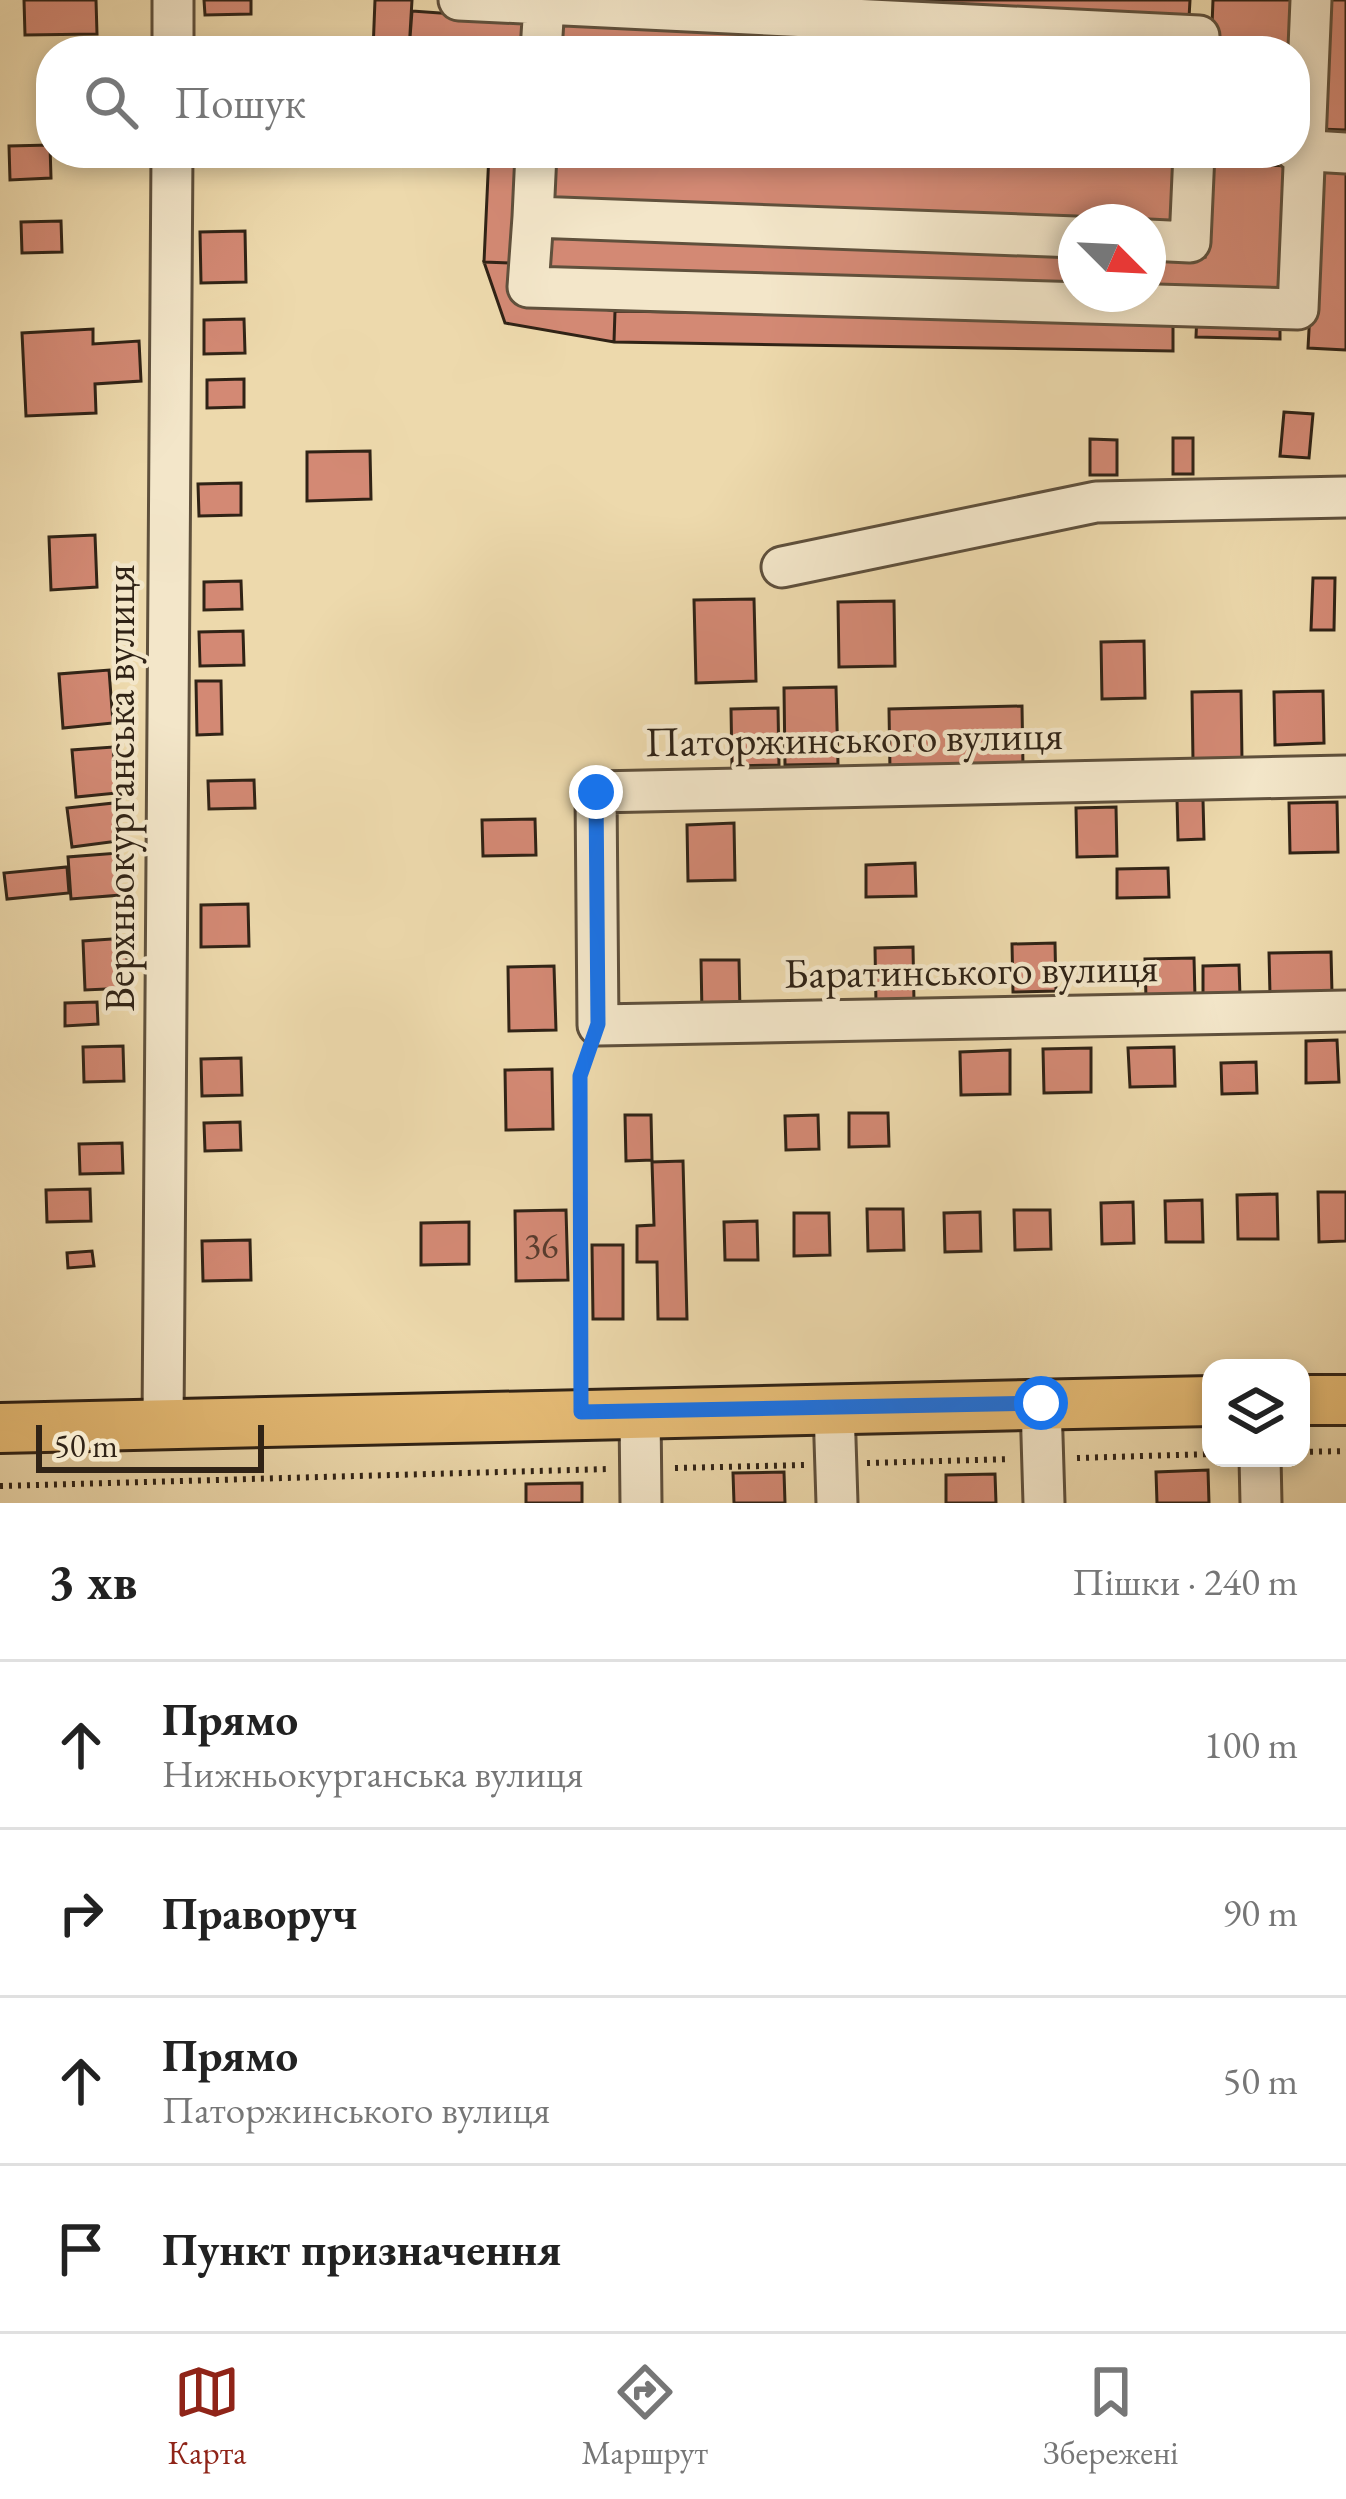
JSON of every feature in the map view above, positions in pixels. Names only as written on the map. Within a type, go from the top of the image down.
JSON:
[{"type":"main road","points":[[1310,1400],[1346,1400]]},
{"type":"main road","points":[[0,1428],[1202,1401]]},
{"type":"street","points":[[173,0],[173,36]]},
{"type":"street","points":[[459,0],[601,3],[1199,36]]},
{"type":"street","points":[[1308,36],[1311,0]]},
{"type":"street","points":[[543,36],[544,4]]},
{"type":"street","points":[[1310,151],[1346,153]]},
{"type":"street","name":"Верхньокурганська вулиця","points":[[163,1424],[172,168]]},
{"type":"street","points":[[535,168],[528,287],[1298,309],[1300,168]]},
{"type":"street","points":[[1166,241],[1190,242],[1193,168]]},
{"type":"street","points":[[533,217],[1058,236]]},
{"type":"street","points":[[782,567],[1096,502],[1346,497]]},
{"type":"street","name":"Паторжинського вулиця","points":[[598,1024],[596,792],[1346,776]]},
{"type":"street","name":"Баратинського вулиця","points":[[598,1024],[1346,1011]]},
{"type":"street","points":[[1041,1403],[1044,1503]]},
{"type":"street","points":[[833,1408],[837,1503]]},
{"type":"street","points":[[640,1412],[641,1503]]},
{"type":"street","points":[[1260,1467],[1262,1503]]},
{"type":"path","points":[[581,1412],[580,1076],[598,1024]]},
{"type":"path","points":[[1310,1452],[1346,1451]]},
{"type":"building","points":[[24,0],[96,0],[97,34],[25,35]]},
{"type":"building","points":[[204,0],[251,0],[251,14],[205,15]]},
{"type":"building","points":[[375,0],[412,0],[410,36],[374,36]]},
{"type":"building","points":[[815,0],[1190,0],[1189,18]]},
{"type":"building","points":[[1213,0],[1293,0],[1292,36],[1212,36]]},
{"type":"building","points":[[1325,0],[1346,0],[1346,130],[1319,129]]},
{"type":"building","points":[[412,11],[525,19],[523,36],[410,36]]},
{"type":"building","points":[[555,20],[866,36],[554,36]]},
{"type":"building","points":[[36,145],[36,168],[51,168],[51,178],[10,180],[9,146]]},
{"type":"building","points":[[1318,165],[1346,166],[1346,350],[1308,348]]},
{"type":"building","points":[[488,168],[515,168],[511,263],[484,262]]},
{"type":"building","points":[[543,168],[1178,168],[1176,228],[1166,226],[1166,204],[1058,204],[1058,219],[542,204]]},
{"type":"building","points":[[1208,168],[1291,168],[1285,302],[1166,295],[1166,256],[1205,257]]},
{"type":"building","points":[[61,221],[62,252],[22,253],[21,222]]},
{"type":"building","points":[[245,231],[246,282],[201,283],[200,232]]},
{"type":"building","points":[[542,231],[1058,251],[1058,293],[540,272]]},
{"type":"building","points":[[484,262],[511,263],[522,294],[615,311],[614,342],[505,323]]},
{"type":"building","points":[[615,311],[1173,320],[1173,351],[614,342]]},
{"type":"building","points":[[1197,313],[1280,314],[1280,339],[1196,337]]},
{"type":"building","points":[[244,319],[245,353],[204,354],[204,320]]},
{"type":"building","points":[[93,329],[93,344],[139,341],[141,381],[95,384],[96,413],[26,416],[22,333]]},
{"type":"building","points":[[244,379],[244,407],[207,408],[207,380]]},
{"type":"building","points":[[1284,412],[1313,414],[1309,458],[1280,456]]},
{"type":"building","points":[[1173,438],[1193,438],[1193,474],[1173,474]]},
{"type":"building","points":[[1090,439],[1117,440],[1117,475],[1090,475]]},
{"type":"building","points":[[370,451],[371,499],[307,501],[307,452]]},
{"type":"building","points":[[241,483],[241,515],[199,516],[198,484]]},
{"type":"building","points":[[95,535],[97,587],[51,590],[49,537]]},
{"type":"building","points":[[1313,578],[1335,578],[1334,630],[1311,630]]},
{"type":"building","points":[[241,581],[242,609],[204,610],[204,582]]},
{"type":"building","points":[[754,599],[756,681],[696,683],[694,600]]},
{"type":"building","points":[[894,601],[895,666],[839,667],[838,602]]},
{"type":"building","points":[[243,631],[244,665],[200,666],[199,632]]},
{"type":"building","points":[[1144,641],[1145,698],[1102,699],[1101,642]]},
{"type":"building","points":[[109,670],[113,723],[63,728],[59,674]]},
{"type":"building","points":[[196,681],[221,681],[222,734],[197,735]]},
{"type":"building","points":[[836,687],[838,764],[785,765],[784,688]]},
{"type":"building","points":[[1241,691],[1242,760],[1193,761],[1192,692]]},
{"type":"building","points":[[1323,691],[1324,743],[1275,745],[1274,692]]},
{"type":"building","points":[[1022,706],[1023,767],[890,771],[889,709]]},
{"type":"building","points":[[778,708],[779,765],[732,766],[731,709]]},
{"type":"building","points":[[113,747],[117,793],[76,797],[72,750]]},
{"type":"building","points":[[254,780],[255,808],[209,809],[208,781]]},
{"type":"building","points":[[1177,800],[1203,800],[1204,839],[1178,840]]},
{"type":"building","points":[[1337,802],[1338,852],[1290,853],[1289,803]]},
{"type":"building","points":[[114,803],[118,841],[72,847],[67,808]]},
{"type":"building","points":[[1116,807],[1117,856],[1077,857],[1076,808]]},
{"type":"building","points":[[535,819],[536,855],[483,856],[482,820]]},
{"type":"building","points":[[734,823],[735,880],[688,881],[687,825]]},
{"type":"building","points":[[118,853],[121,895],[71,899],[68,857]]},
{"type":"building","points":[[915,863],[916,896],[866,897],[866,865]]},
{"type":"building","points":[[67,867],[69,893],[7,899],[4,873]]},
{"type":"building","points":[[1168,868],[1169,897],[1117,898],[1117,869]]},
{"type":"building","points":[[248,904],[249,946],[201,947],[201,905]]},
{"type":"building","points":[[126,938],[128,988],[85,990],[83,941]]},
{"type":"building","points":[[1055,943],[1056,991],[1013,992],[1012,944]]},
{"type":"building","points":[[913,947],[914,1002],[876,1003],[875,948]]},
{"type":"building","points":[[1331,952],[1332,993],[1270,994],[1269,953]]},
{"type":"building","points":[[1194,958],[1195,997],[1146,999],[1145,959]]},
{"type":"building","points":[[701,960],[739,960],[740,1012],[702,1013]]},
{"type":"building","points":[[1239,965],[1240,996],[1203,997],[1203,966]]},
{"type":"building","points":[[554,966],[556,1030],[509,1031],[508,967]]},
{"type":"building","points":[[97,1002],[98,1024],[65,1026],[65,1003]]},
{"type":"building","points":[[1337,1040],[1339,1082],[1306,1083],[1306,1041]]},
{"type":"building","points":[[123,1046],[124,1081],[84,1082],[83,1047]]},
{"type":"building","points":[[1174,1047],[1175,1086],[1130,1087],[1128,1048]]},
{"type":"building","points":[[1091,1048],[1091,1092],[1044,1093],[1043,1049]]},
{"type":"building","points":[[1010,1050],[1010,1094],[961,1095],[960,1052]]},
{"type":"building","points":[[241,1058],[242,1095],[202,1096],[201,1059]]},
{"type":"building","points":[[1256,1062],[1257,1093],[1222,1094],[1221,1063]]},
{"type":"building","points":[[552,1069],[553,1129],[506,1130],[505,1070]]},
{"type":"building","points":[[849,1113],[888,1113],[889,1146],[849,1147]]},
{"type":"building","points":[[625,1115],[651,1115],[652,1160],[626,1161]]},
{"type":"building","points":[[818,1115],[819,1149],[786,1150],[785,1116]]},
{"type":"building","points":[[240,1122],[241,1150],[205,1151],[204,1123]]},
{"type":"building","points":[[122,1143],[123,1173],[80,1174],[79,1144]]},
{"type":"building","points":[[683,1161],[687,1319],[658,1319],[657,1262],[637,1262],[637,1226],[654,1225],[652,1162]]},
{"type":"building","points":[[90,1189],[91,1221],[47,1222],[46,1190]]},
{"type":"building","points":[[1318,1192],[1346,1192],[1346,1241],[1319,1242]]},
{"type":"building","points":[[1277,1194],[1278,1239],[1238,1239],[1237,1195]]},
{"type":"building","points":[[1202,1200],[1203,1242],[1166,1242],[1165,1201]]},
{"type":"building","points":[[1133,1202],[1134,1243],[1102,1244],[1101,1203]]},
{"type":"building","points":[[867,1209],[903,1209],[904,1250],[868,1251]]},
{"type":"building","points":[[566,1210],[568,1280],[516,1281],[515,1211]]},
{"type":"building","points":[[1014,1210],[1050,1210],[1051,1249],[1015,1250]]},
{"type":"building","points":[[980,1212],[981,1251],[945,1252],[944,1213]]},
{"type":"building","points":[[794,1213],[829,1213],[830,1255],[794,1256]]},
{"type":"building","points":[[757,1221],[758,1260],[725,1260],[724,1222]]},
{"type":"building","points":[[469,1222],[469,1264],[421,1265],[421,1223]]},
{"type":"building","points":[[250,1240],[251,1280],[203,1281],[202,1241]]},
{"type":"building","points":[[592,1245],[623,1245],[623,1319],[593,1319]]},
{"type":"building","points":[[92,1251],[94,1266],[68,1268],[67,1253]]},
{"type":"building","points":[[1208,1470],[1209,1503],[1157,1503],[1156,1472]]},
{"type":"building","points":[[784,1472],[785,1503],[734,1503],[733,1473]]},
{"type":"building","points":[[995,1474],[996,1503],[946,1503],[946,1475]]},
{"type":"building","points":[[582,1483],[582,1503],[526,1503],[526,1484]]},
{"type":"route","points":[[596,792],[598,1024],[580,1076],[581,1412],[1041,1403]]}]
